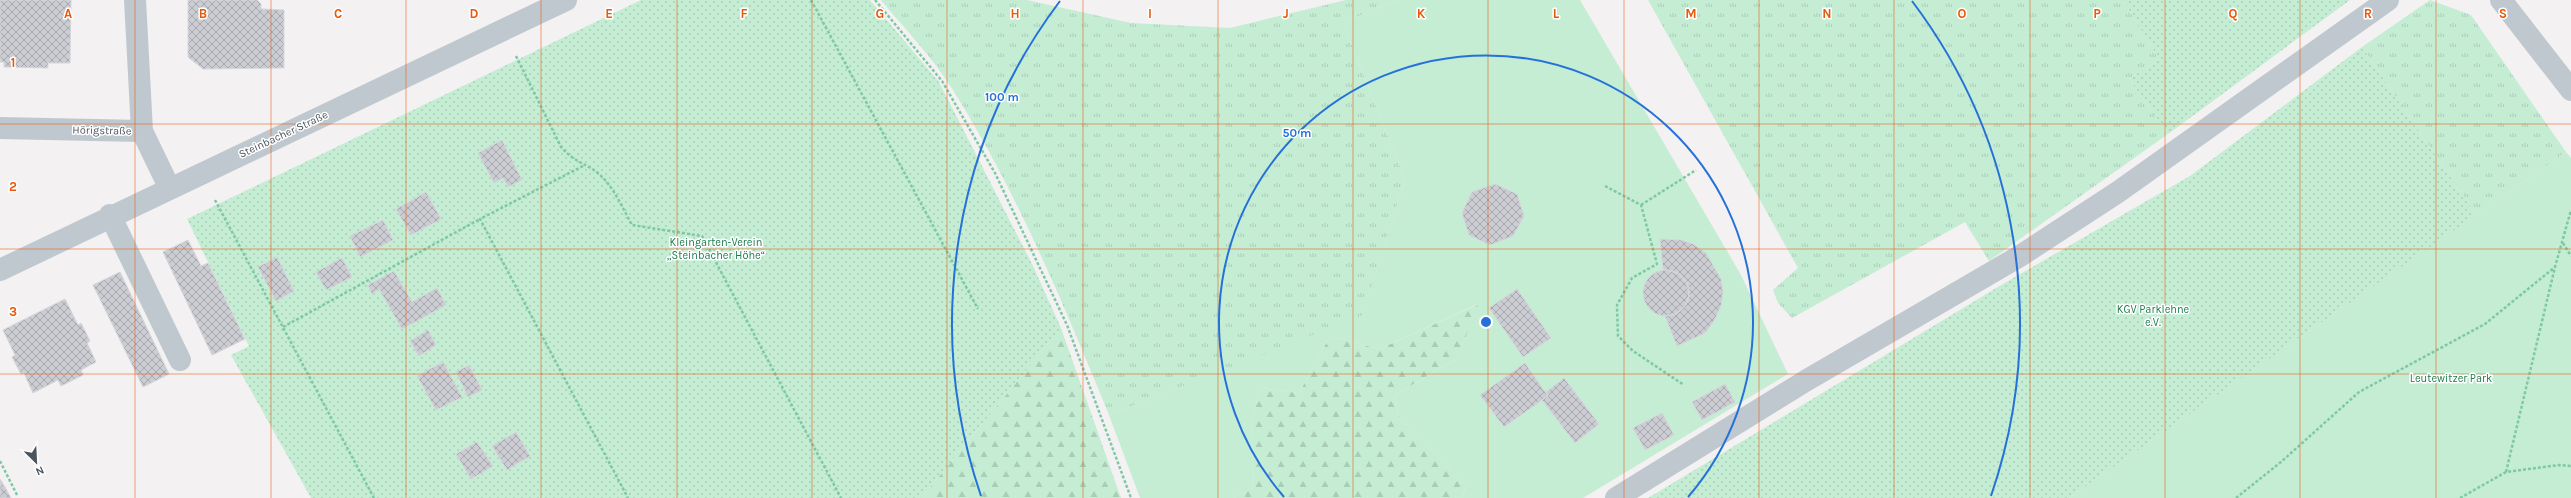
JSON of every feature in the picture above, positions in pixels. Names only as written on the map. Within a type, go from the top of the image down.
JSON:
[{"type":"street","points":[[135,0],[142,131]]},
{"type":"street","name":"Steinbacher Straße","points":[[0,270],[200,172],[566,0]]},
{"type":"street","points":[[1616,498],[1807,380],[2020,256],[2118,192],[2388,0]]},
{"type":"street","points":[[2501,0],[2571,90]]},
{"type":"street","name":"Hörigstraße","points":[[0,128],[142,131],[169,187]]},
{"type":"street","points":[[110,215],[180,360]]},
{"type":"path","points":[[812,0],[978,309]]},
{"type":"path","points":[[875,0],[942,81],[995,174],[1067,325],[1131,498]]},
{"type":"path","points":[[502,31],[562,147],[571,157],[583,166],[598,173],[606,181],[632,226],[702,236],[841,498]]},
{"type":"path","points":[[283,327],[480,219],[583,166]]},
{"type":"path","points":[[1641,205],[1696,170]]},
{"type":"path","points":[[200,172],[374,498]]},
{"type":"path","points":[[1605,186],[1641,205],[1657,264],[1632,278],[1617,305],[1618,336],[1633,351],[1684,385]]},
{"type":"path","points":[[2506,472],[2555,267],[2563,243],[2571,210]]},
{"type":"path","points":[[480,219],[628,498]]},
{"type":"path","points":[[2563,243],[2571,256]]},
{"type":"path","points":[[2236,498],[2281,462],[2359,392],[2485,324],[2555,267]]},
{"type":"path","points":[[0,460],[17,495]]},
{"type":"path","points":[[2460,498],[2506,472],[2559,465],[2571,466]]},
{"type":"green space","name":"Kleingarten-Verein „Steinbacher Höhe“","points":[[641,0],[870,0],[939,82],[1033,266],[1061,328],[921,498],[311,498],[231,355],[249,346],[187,219]]},
{"type":"green space","points":[[881,0],[1027,0],[1131,23],[1230,28],[1346,0],[1397,0],[1343,23],[1405,179],[1363,316],[1109,415],[1057,291],[1019,209],[998,168],[945,78],[928,55]]},
{"type":"green space","points":[[1397,0],[1580,0],[1741,275],[1788,374],[1583,498],[1463,498],[1465,486],[1398,415],[1395,395],[1458,358],[1478,304],[1379,349],[1330,336],[1299,393],[1261,388],[1251,419],[1254,487],[1234,498],[1140,498],[1109,415],[1363,315],[1405,179],[1343,23]]},
{"type":"green space","points":[[1648,0],[2123,0],[2159,59],[2129,79],[2168,134],[1989,261],[1965,222],[1792,318],[1778,303],[1773,290],[1798,268]]},
{"type":"green space","points":[[2123,0],[2350,0],[2168,134],[2129,79],[2159,59]]},
{"type":"green space","points":[[2430,0],[2471,15],[2566,152],[2476,215],[2362,47]]},
{"type":"green space","name":"KGV Parklehne e.V.","points":[[2362,47],[2476,215],[2069,498],[1648,498],[2003,284],[2190,176]]},
{"type":"green space","name":"Leutewitzer Park","points":[[2566,152],[2571,158],[2571,498],[2069,498]]},
{"type":"green space","points":[[1479,304],[1458,358],[1395,395],[1398,415],[1465,486],[1463,498],[1234,498],[1254,487],[1251,419],[1261,388],[1299,393],[1330,336],[1379,349]]},
{"type":"green space","points":[[1061,328],[1121,498],[921,498]]},
{"type":"building","points":[[0,0],[71,0],[70,63],[48,63],[48,68],[4,67],[4,62],[0,62]]},
{"type":"building","points":[[188,0],[257,0],[261,4],[261,9],[284,10],[284,68],[203,69],[188,57]]},
{"type":"building","points":[[502,140],[522,180],[508,187],[503,178],[494,183],[478,153]]},
{"type":"building","points":[[1495,184],[1517,194],[1524,216],[1513,236],[1490,245],[1469,235],[1462,213],[1472,192]]},
{"type":"building","points":[[426,192],[441,219],[411,235],[396,209]]},
{"type":"building","points":[[383,220],[393,240],[360,257],[350,236]]},
{"type":"building","points":[[1660,239],[1681,240],[1693,244],[1706,253],[1721,279],[1723,292],[1721,306],[1714,321],[1705,333],[1677,346],[1665,316],[1675,314],[1685,306],[1689,295],[1687,283],[1679,274],[1663,269]]},
{"type":"building","points":[[188,240],[201,266],[208,263],[245,339],[212,355],[163,252]]},
{"type":"building","points":[[277,257],[294,291],[276,301],[258,267]]},
{"type":"building","points":[[342,258],[352,277],[326,290],[316,272]]},
{"type":"building","points":[[1662,270],[1670,270],[1679,274],[1685,280],[1689,293],[1685,306],[1679,312],[1670,316],[1662,316],[1653,312],[1647,306],[1643,297],[1643,289],[1647,280],[1653,274]]},
{"type":"building","points":[[394,271],[412,302],[437,288],[446,305],[402,329],[379,289],[372,294],[368,285]]},
{"type":"building","points":[[120,272],[169,374],[143,387],[93,285]]},
{"type":"building","points":[[1517,289],[1551,338],[1523,357],[1489,308]]},
{"type":"building","points":[[65,299],[78,325],[81,323],[90,341],[87,343],[96,362],[81,370],[83,375],[61,386],[58,380],[33,393],[24,373],[21,374],[12,357],[15,355],[3,330]]},
{"type":"building","points":[[428,330],[436,345],[419,356],[410,341]]},
{"type":"building","points":[[443,362],[462,397],[436,410],[417,376]]},
{"type":"building","points":[[1525,363],[1548,396],[1504,427],[1480,395]]},
{"type":"building","points":[[469,365],[482,390],[468,397],[456,372]]},
{"type":"building","points":[[1564,378],[1599,424],[1575,443],[1542,400],[1548,396],[1546,392]]},
{"type":"building","points":[[1725,384],[1735,402],[1702,420],[1692,402]]},
{"type":"building","points":[[1662,413],[1674,435],[1645,450],[1633,428]]},
{"type":"building","points":[[516,432],[530,456],[507,470],[492,446]]},
{"type":"building","points":[[477,442],[493,466],[471,479],[456,454]]},
{"type":"building","points":[[0,479],[5,487],[11,498],[0,498]]}]
